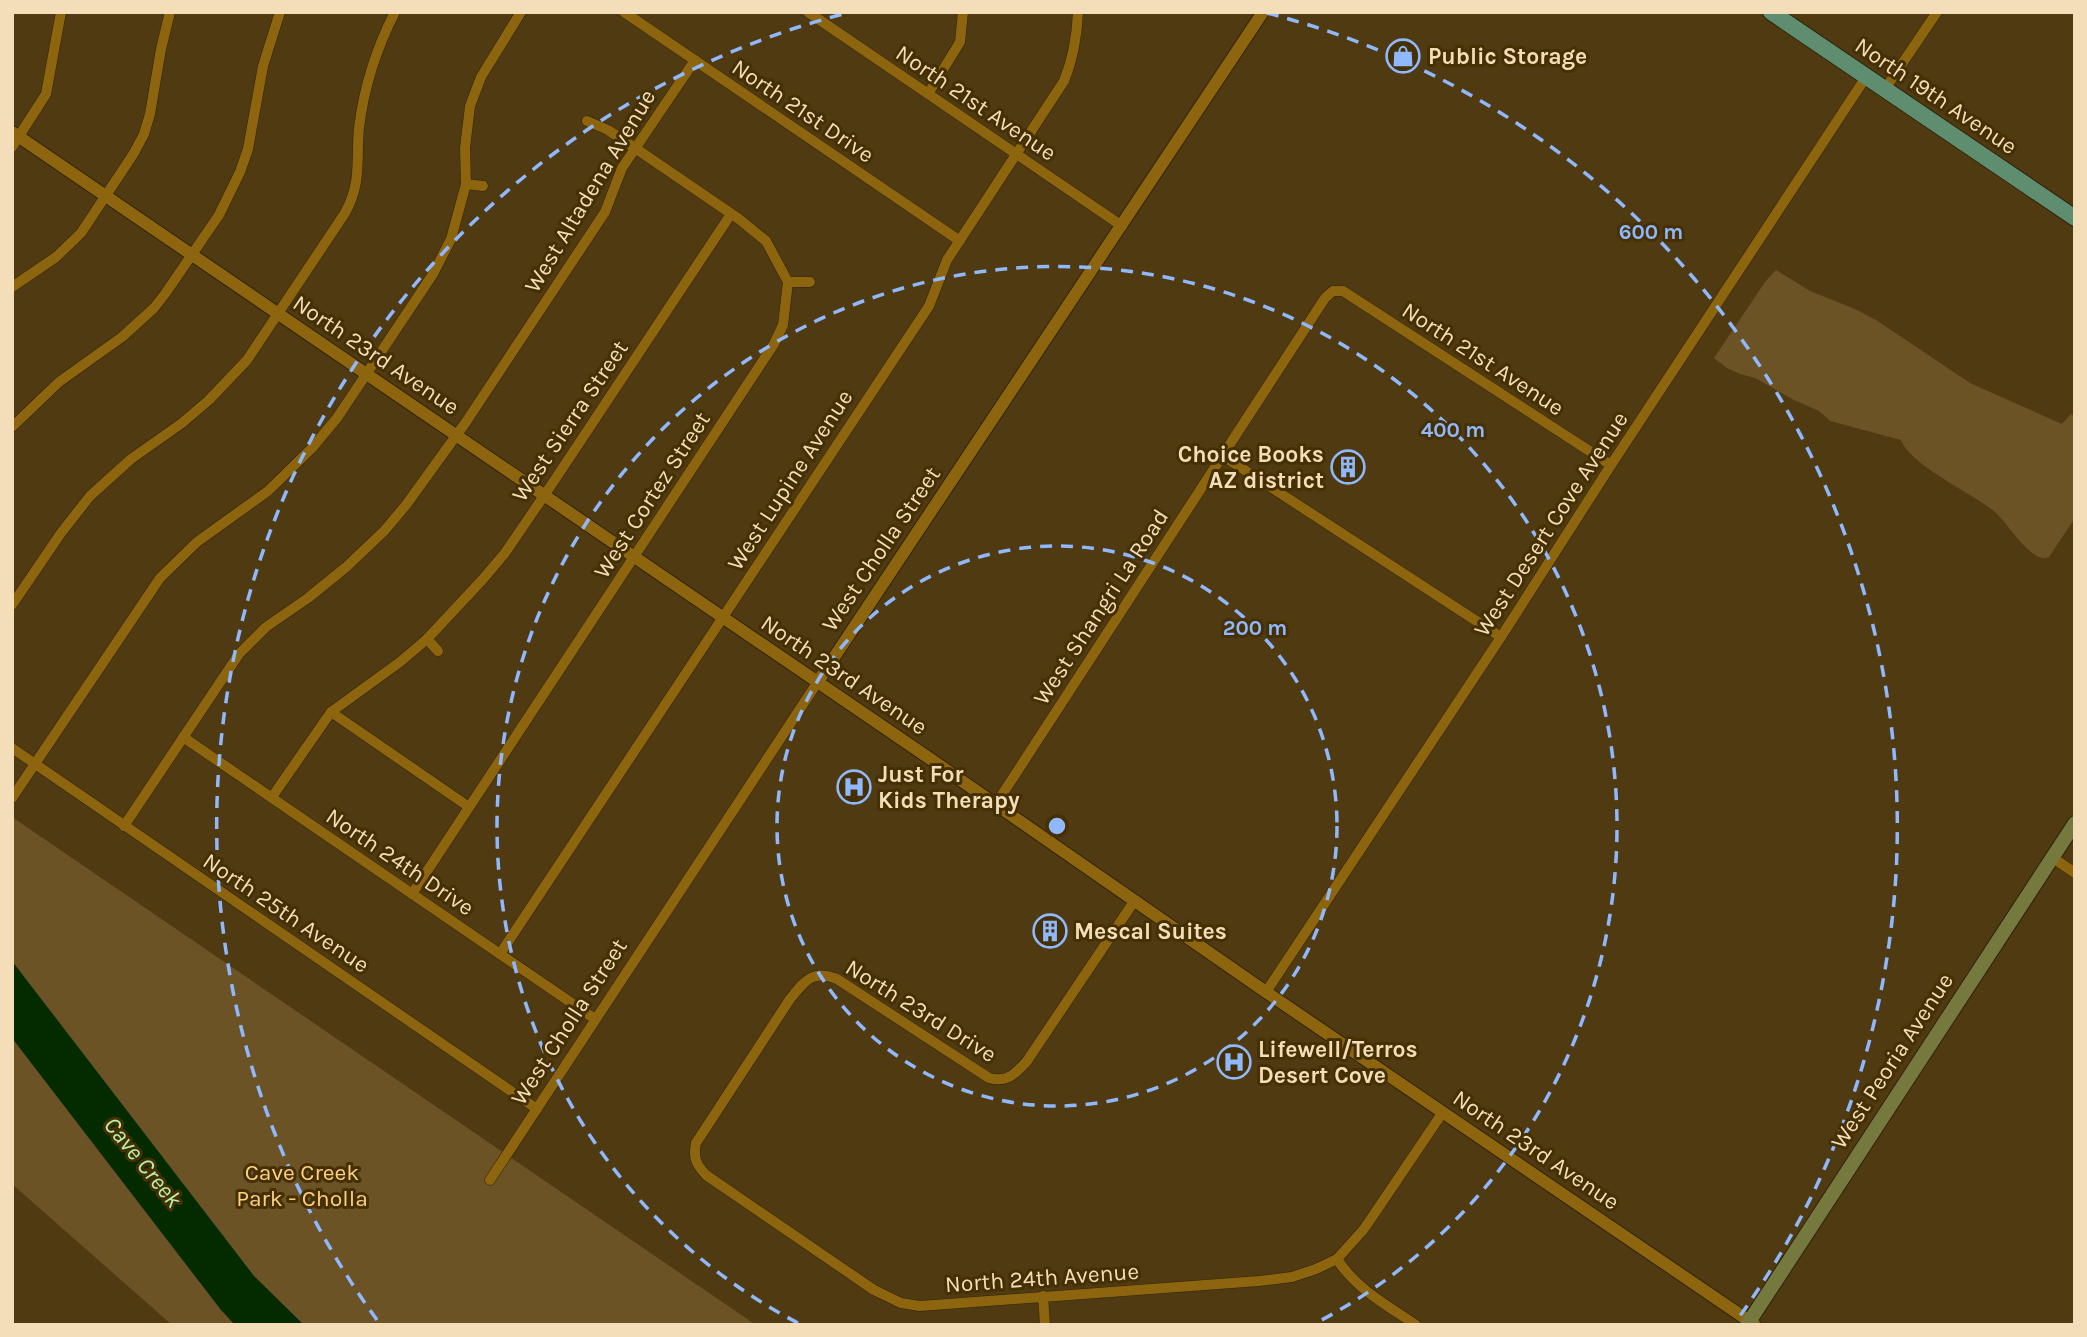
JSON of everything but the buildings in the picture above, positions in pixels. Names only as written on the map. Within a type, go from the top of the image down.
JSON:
[{"type":"main road","name":"North 19th Avenue","points":[[1771,12],[2075,218]]},
{"type":"main road","name":"West Peoria Avenue","points":[[1751,1324],[2075,823]]},
{"type":"street","points":[[15,139],[46,94],[61,12]]},
{"type":"street","points":[[12,286],[69,247],[134,153],[150,114],[170,12]]},
{"type":"street","points":[[12,427],[59,382],[137,325],[166,294],[219,215],[240,172],[253,124],[263,66],[280,12]]},
{"type":"street","points":[[12,605],[90,496],[131,459],[209,400],[247,360],[352,201],[358,173],[362,105],[372,65],[395,12]]},
{"type":"street","points":[[12,798],[160,578],[197,542],[268,491],[312,448],[337,418],[445,254],[466,184],[465,148],[470,106],[486,68],[521,12]]},
{"type":"street","name":"North 21st Drive","points":[[624,12],[960,241]]},
{"type":"street","name":"North 21st Avenue","points":[[808,12],[1122,226]]},
{"type":"street","points":[[928,94],[960,42],[963,12]]},
{"type":"street","name":"West Lupine Avenue","points":[[500,954],[929,306],[947,260],[1064,81],[1077,35],[1079,12]]},
{"type":"street","name":"West Cholla Street","points":[[490,1180],[1263,12]]},
{"type":"street","points":[[1885,89],[1937,12]]},
{"type":"street","name":"West Altadena Avenue","points":[[124,826],[239,654],[266,627],[345,568],[406,505],[457,436],[605,212],[622,168],[695,60]]},
{"type":"street","name":"West Desert Cove Avenue","points":[[1266,992],[1866,77]]},
{"type":"street","points":[[587,121],[608,130],[635,148],[766,241],[788,282],[810,282]]},
{"type":"street","name":"North 23rd Avenue","points":[[15,139],[106,196],[366,373],[1751,1324]]},
{"type":"street","points":[[466,184],[483,186]]},
{"type":"street","name":"West Sierra Street","points":[[272,797],[331,712],[427,639],[505,553],[731,214]]},
{"type":"street","name":"West Cortez Street","points":[[412,894],[774,344],[783,325],[788,282]]},
{"type":"street","name":"North 21st Avenue","points":[[1333,291],[1343,291],[1611,465]]},
{"type":"street","name":"West Shangri La Road","points":[[996,804],[1325,298],[1333,291]]},
{"type":"street","points":[[1223,456],[1501,637]]},
{"type":"street","points":[[427,639],[438,651]]},
{"type":"street","points":[[331,712],[469,807]]},
{"type":"street","name":"North 24th Drive","points":[[183,737],[595,1020]]},
{"type":"street","name":"North 25th Avenue","points":[[12,748],[537,1109]]},
{"type":"street","points":[[2053,858],[2075,873]]},
{"type":"street","name":"North 23rd Drive","points":[[694,1155],[696,1143],[790,999],[814,975],[825,974],[837,979],[989,1078],[1008,1079],[1027,1062],[1135,900]]},
{"type":"street","points":[[1416,1325],[1365,1291],[1337,1259],[1364,1229],[1443,1112]]},
{"type":"street","name":"North 24th Avenue","points":[[694,1155],[698,1166],[706,1175],[862,1282],[901,1303],[919,1306],[1259,1281],[1292,1277],[1337,1259]]},
{"type":"street","points":[[1043,1296],[1045,1325]]},
{"type":"green space","points":[[1776,270],[1810,291],[1876,320],[1970,383],[2062,424],[2071,414],[2075,417],[2075,518],[2049,557],[2043,558],[2028,549],[1995,512],[1929,469],[1916,459],[1901,440],[1830,421],[1819,411],[1755,378],[1727,368],[1714,358]]},
{"type":"green space","name":"Cave Creek Park - Cholla","points":[[12,817],[756,1325],[172,1325],[12,1184]]},
{"type":"water","name":"Cave Creek","points":[[12,961],[254,1276],[304,1325],[235,1325],[221,1310],[12,1038]]},
{"type":"place","name":"Public Storage","points":[[1403,56]]},
{"type":"place","name":"Choice Books AZ district","points":[[1348,467]]},
{"type":"place","name":"Just For Kids Therapy","points":[[854,787]]},
{"type":"place","name":"Mescal Suites","points":[[1050,931]]},
{"type":"place","name":"Lifewell/Terros Desert Cove","points":[[1234,1062]]}]
